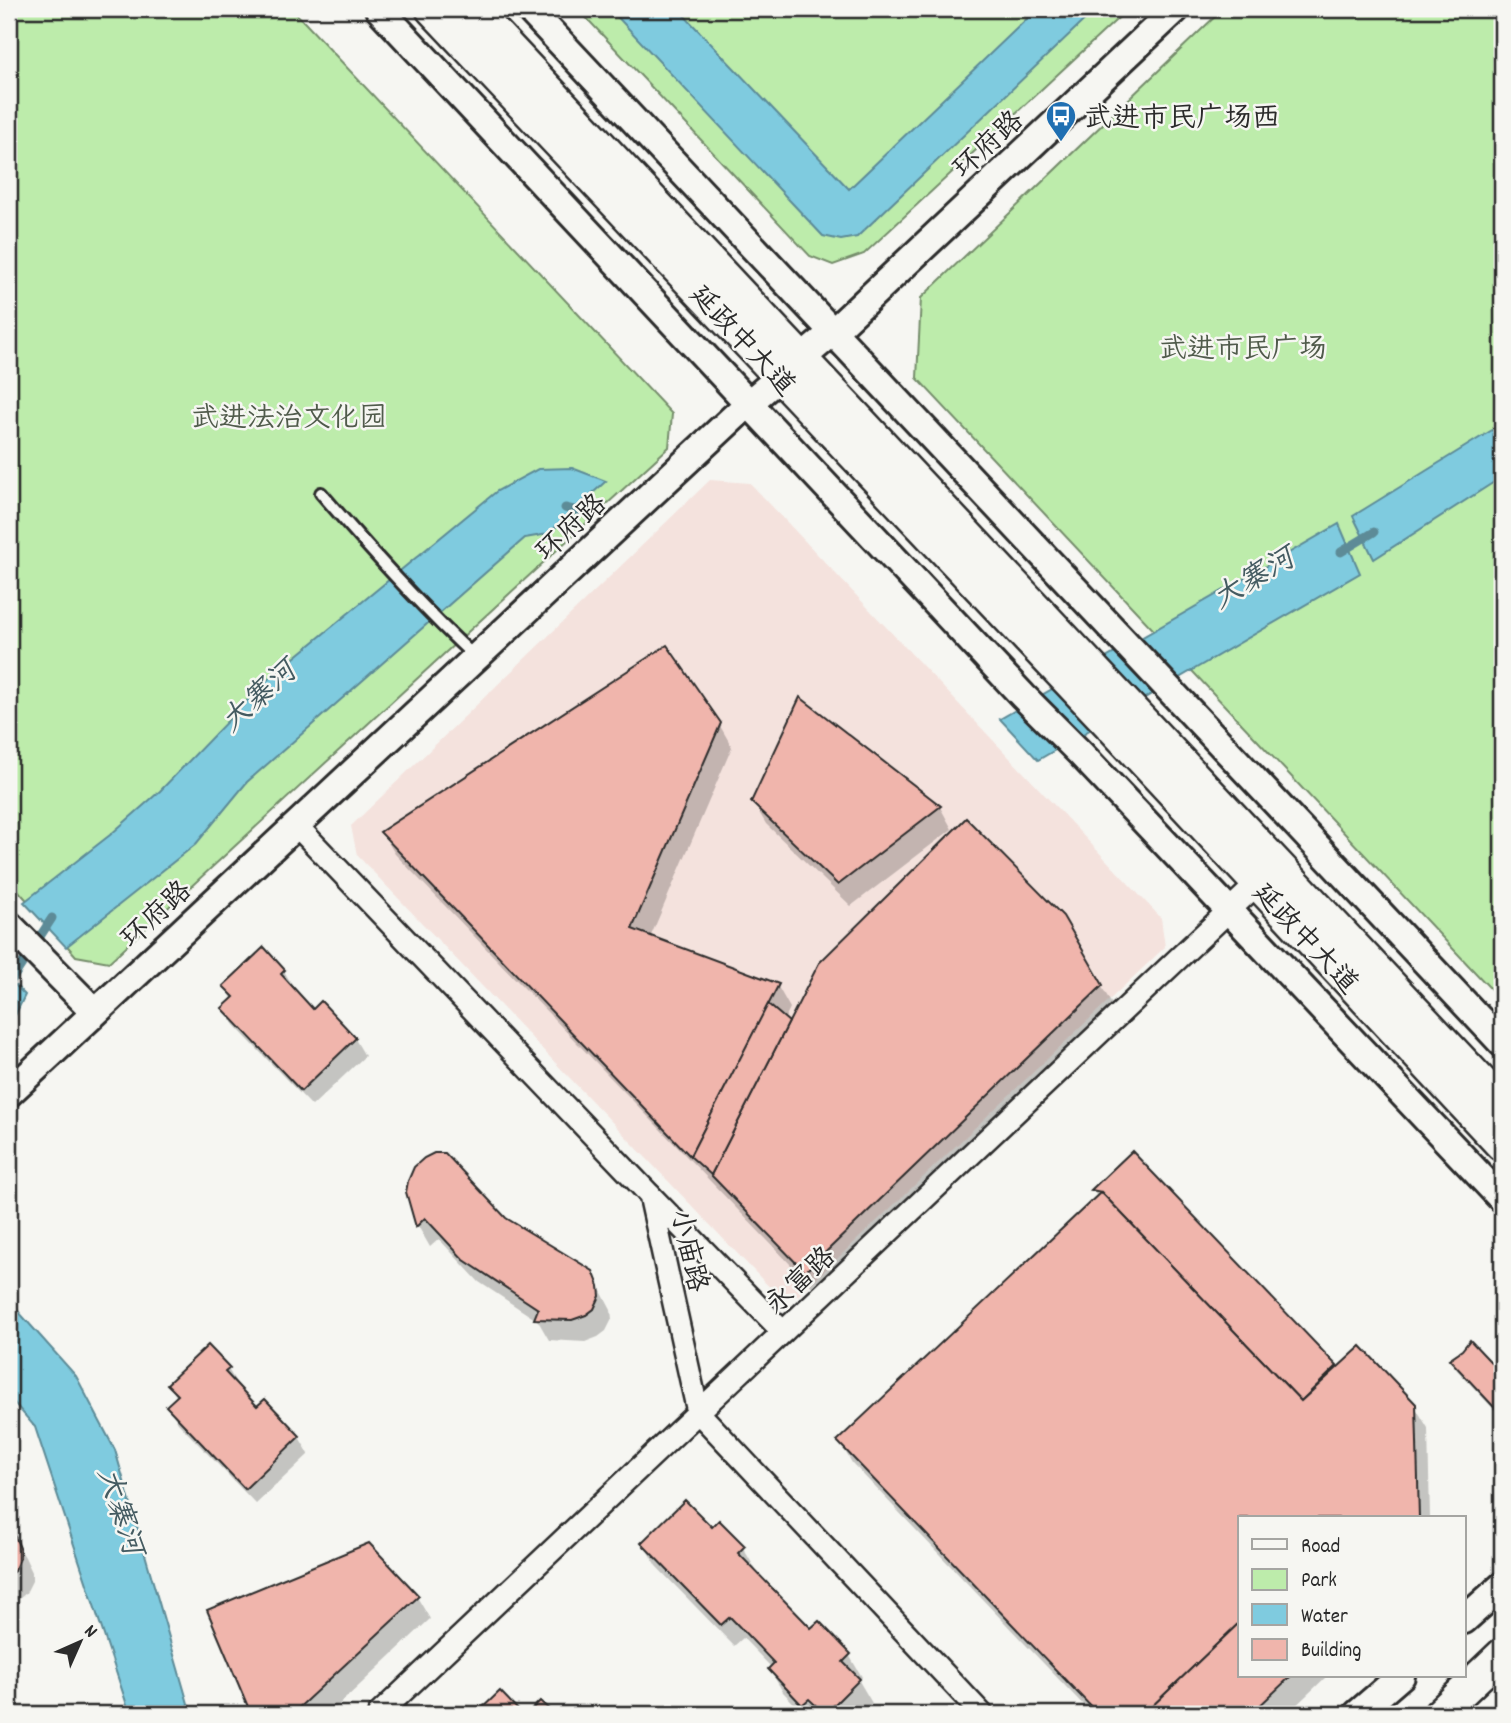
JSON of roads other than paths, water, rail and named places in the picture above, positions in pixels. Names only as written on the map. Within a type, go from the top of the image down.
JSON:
[{"type":"main road","name":"延政中大道","points":[[433,9],[790,368],[1125,723],[1502,1105]]},
{"type":"main road","name":"延政中大道","points":[[471,9],[790,368]]},
{"type":"main road","name":"延政中大道","points":[[1125,723],[1257,884],[1502,1144]]},
{"type":"main road","points":[[1439,1714],[1502,1654]]},
{"type":"street","points":[[379,9],[1023,696],[1082,754],[1502,1199]]},
{"type":"street","points":[[529,9],[1502,1043]]},
{"type":"street","name":"环府路","points":[[9,1093],[748,403],[834,331],[1176,9]]},
{"type":"street","name":"小庙路","points":[[296,825],[650,1195],[698,1412]]},
{"type":"street","name":"永富路","points":[[379,1714],[1257,884]]},
{"type":"street","points":[[9,925],[95,1012]]},
{"type":"street","points":[[650,1195],[783,1332]]},
{"type":"street","points":[[698,1412],[982,1714]]},
{"type":"street","points":[[1466,1618],[1502,1586]]},
{"type":"street","points":[[1357,1714],[1399,1678]]},
{"type":"lane","points":[[321,493],[367,547],[475,658]]},
{"type":"water","points":[[610,9],[678,9],[849,189],[1037,9],[1096,9],[857,237],[841,240],[823,236]]},
{"type":"water","points":[[1502,424],[1502,477],[1374,559],[1353,516]]},
{"type":"water","points":[[572,468],[606,481],[548,534],[525,538],[247,782],[196,844],[66,947],[24,902],[110,835],[160,791],[266,681],[497,491],[538,469]]},
{"type":"water","points":[[1339,524],[1360,573],[1038,760],[1000,719]]},
{"type":"water","points":[[9,979],[25,995],[9,1028]]},
{"type":"water","points":[[9,1301],[76,1376],[115,1450],[191,1714],[130,1714],[35,1427],[9,1397]]},
{"type":"waterway","name":"大寨河","points":[[565,508],[582,512]]},
{"type":"waterway","name":"大寨河","points":[[1341,552],[1374,532]]},
{"type":"waterway","name":"大寨河","points":[[9,984],[52,918]]},
{"type":"place","name":"武进市民广场西","points":[[1061,143]]},
{"type":"park label","name":"武进市民广场","points":[[1243,347]]},
{"type":"park label","name":"武进法治文化园","points":[[289,416]]}]
